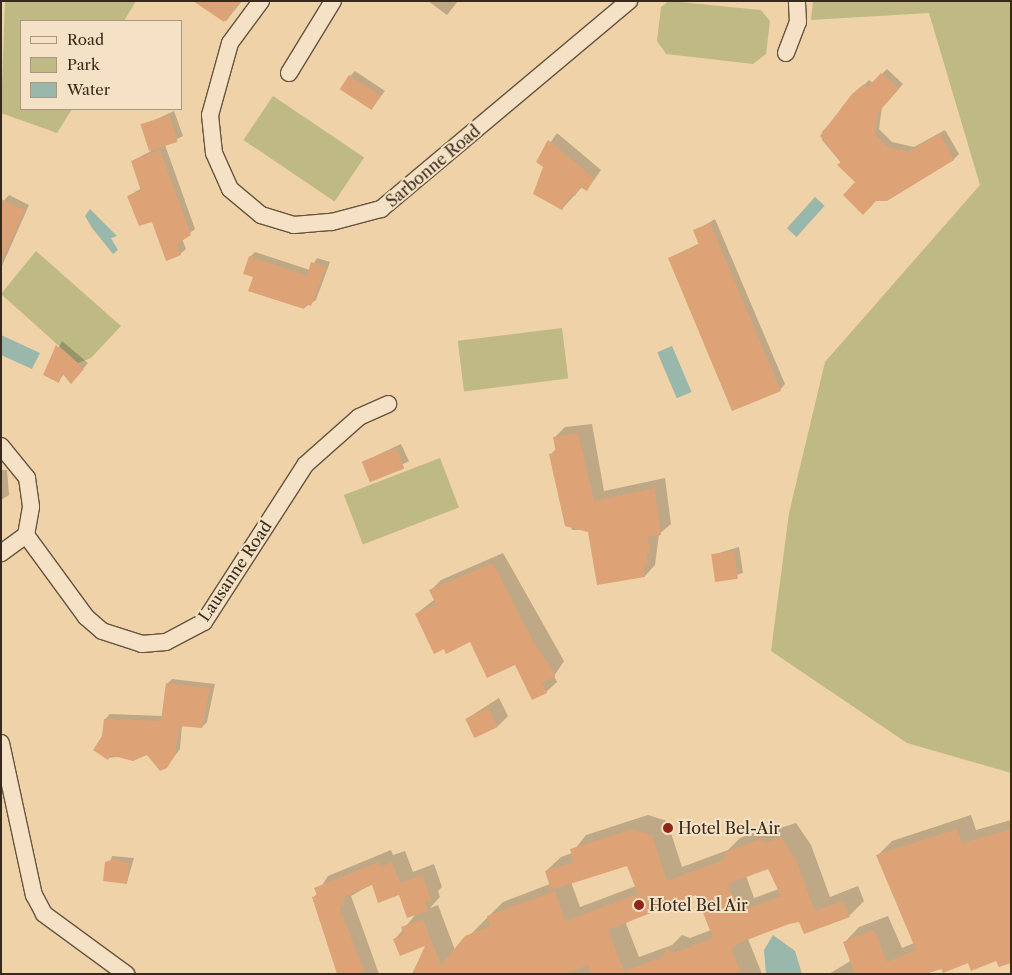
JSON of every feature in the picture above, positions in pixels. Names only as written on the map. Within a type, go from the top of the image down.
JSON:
[{"type":"street","name":"Sarbonne Road","points":[[262,1],[230,43],[210,115],[214,153],[230,189],[261,215],[294,225],[332,222],[381,209],[629,1]]},
{"type":"street","points":[[289,73],[333,1]]},
{"type":"street","points":[[786,53],[798,22],[797,1]]},
{"type":"street","name":"Lausanne Road","points":[[26,535],[86,617],[102,631],[142,644],[166,642],[204,622],[305,464],[359,417],[388,404]]},
{"type":"street","points":[[1,446],[27,478],[31,507],[26,535],[1,553]]},
{"type":"street","points":[[1,743],[34,895],[44,914],[126,974]]},
{"type":"green space","points":[[5,1],[136,1],[125,20],[20,20],[20,110],[71,110],[57,133],[1,113]]},
{"type":"green space","points":[[669,1],[761,10],[770,21],[766,54],[753,64],[666,54],[657,41],[661,7]]},
{"type":"green space","points":[[813,1],[1011,1],[1011,773],[907,743],[771,651],[789,513],[825,362],[980,185],[929,13],[811,20]]},
{"type":"green space","points":[[273,96],[364,158],[335,201],[243,140]]},
{"type":"green space","points":[[36,251],[121,326],[91,358],[78,363],[1,294]]},
{"type":"green space","points":[[562,328],[568,379],[464,391],[458,341]]},
{"type":"green space","points":[[440,458],[459,507],[363,544],[344,495]]},
{"type":"water","points":[[815,197],[825,206],[797,237],[787,228]]},
{"type":"water","points":[[90,209],[117,236],[111,238],[118,250],[113,254],[85,216]]},
{"type":"water","points":[[1,335],[40,353],[32,369],[1,355]]},
{"type":"water","points":[[672,346],[692,392],[677,398],[657,352]]},
{"type":"water","points":[[773,935],[795,951],[802,974],[766,974],[764,950]]},
{"type":"building","points":[[193,1],[240,1],[224,22]]},
{"type":"building","points":[[881,73],[899,89],[877,114],[875,135],[887,146],[908,152],[940,134],[954,160],[887,201],[876,201],[863,215],[843,195],[855,182],[837,165],[841,162],[820,136],[852,94],[864,84],[867,88]]},
{"type":"building","points":[[349,75],[381,96],[372,110],[340,89]]},
{"type":"building","points":[[169,115],[178,142],[149,151],[140,124]]},
{"type":"building","points":[[548,140],[594,178],[587,191],[580,187],[575,196],[571,194],[562,210],[533,194],[543,167],[536,162]]},
{"type":"building","points":[[160,150],[191,235],[177,244],[181,255],[166,261],[152,222],[139,226],[127,196],[141,191],[131,161]]},
{"type":"building","points":[[1,199],[25,210],[1,262]]},
{"type":"building","points":[[710,223],[781,391],[732,411],[668,258],[699,245],[693,230]]},
{"type":"building","points":[[249,256],[307,276],[311,262],[326,267],[311,306],[306,304],[304,309],[248,291],[253,277],[243,274]]},
{"type":"building","points":[[56,345],[84,369],[71,384],[62,373],[59,383],[43,375]]},
{"type":"building","points":[[578,433],[594,501],[655,488],[661,535],[648,537],[651,553],[647,554],[648,566],[644,567],[645,577],[597,585],[588,532],[565,526],[549,454],[556,453],[553,437]]},
{"type":"building","points":[[396,448],[404,468],[370,482],[362,462]]},
{"type":"building","points":[[734,551],[738,579],[715,582],[711,554]]},
{"type":"building","points":[[493,563],[533,641],[554,672],[555,677],[542,683],[547,693],[532,700],[515,665],[487,678],[470,642],[446,654],[444,649],[434,654],[415,614],[436,604],[429,590]]},
{"type":"building","points":[[166,683],[210,688],[202,728],[179,726],[175,755],[167,768],[160,771],[147,755],[133,761],[110,755],[108,760],[93,750],[102,736],[104,719],[161,721]]},
{"type":"building","points":[[489,708],[498,727],[474,738],[465,719]]},
{"type":"building","name":"Hotel Bel Air","points":[[633,829],[652,835],[667,881],[726,859],[724,853],[763,838],[765,843],[781,837],[796,860],[815,911],[843,901],[850,917],[804,934],[799,922],[789,924],[739,943],[731,948],[741,974],[591,974],[588,965],[566,974],[412,974],[425,946],[400,956],[393,939],[404,935],[401,927],[423,919],[441,965],[465,936],[490,926],[487,916],[555,891],[565,921],[638,894],[627,866],[551,890],[545,871],[574,862],[570,849]],"holes":[[[768,869],[781,896],[739,912],[728,884]],[[696,895],[713,938],[674,953],[666,949],[663,957],[624,971],[608,930]]]},
{"type":"building","points":[[957,829],[962,843],[1011,829],[1011,963],[999,967],[996,961],[971,971],[968,963],[943,973],[941,968],[926,974],[855,974],[843,942],[874,930],[887,962],[916,950],[876,855]]},
{"type":"building","points":[[114,859],[129,863],[127,884],[103,881],[105,862]]},
{"type":"building","points":[[379,862],[381,867],[392,862],[400,883],[422,875],[431,900],[425,902],[428,911],[407,918],[399,895],[378,903],[372,885],[343,897],[345,904],[339,906],[365,974],[337,974],[312,897],[317,895],[314,888]]},
{"type":"place","name":"Hotel Bel-Air","points":[[668,828]]},
{"type":"place","name":"Hotel Bel Air","points":[[639,905]]}]
